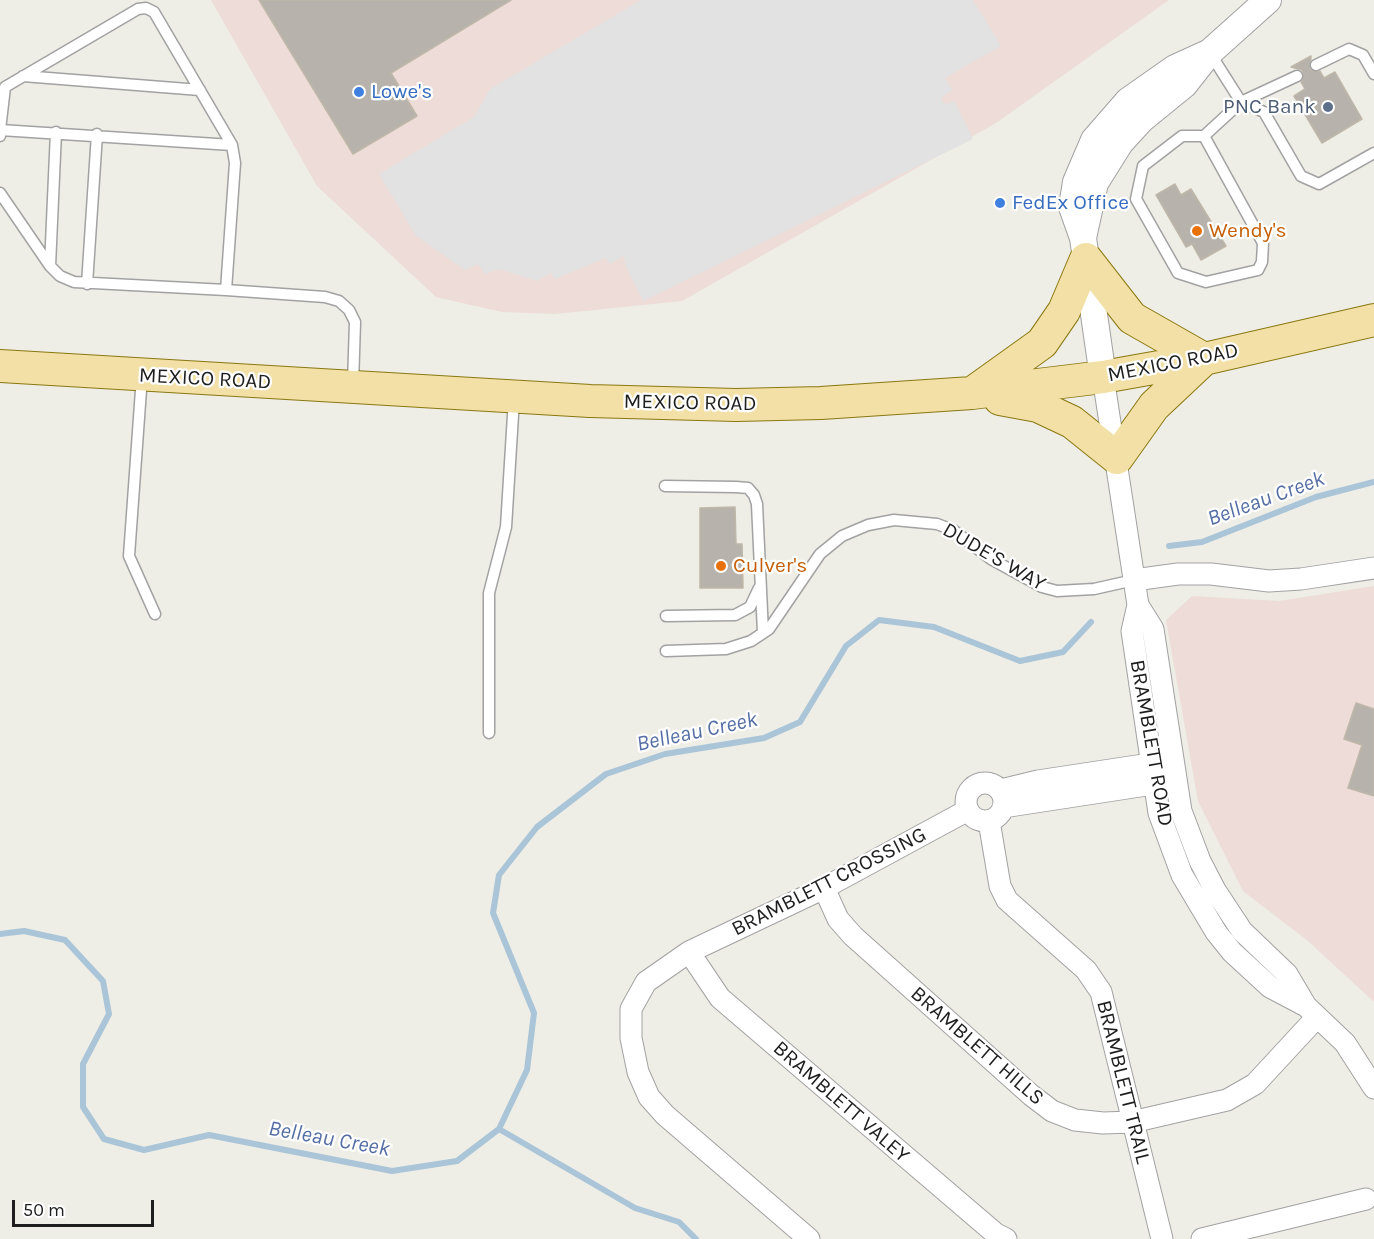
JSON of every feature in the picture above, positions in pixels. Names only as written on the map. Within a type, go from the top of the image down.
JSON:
[{"type":"main road","points":[[972,393],[1038,406],[1072,422],[1117,458],[1154,406],[1204,359],[1132,318],[1084,248]]},
{"type":"main road","points":[[972,393],[1042,343],[1064,311],[1084,248]]},
{"type":"main road","name":"MEXICO ROAD","points":[[0,366],[514,396],[736,405],[855,401],[972,393],[1104,377],[1204,359],[1374,320]]},
{"type":"street","points":[[1104,377],[1084,248],[1072,207],[1076,182],[1094,140],[1128,101],[1175,68],[1210,52],[1268,0]]},
{"type":"street","name":"BRAMBLETT ROAD","points":[[1104,377],[1138,605],[1154,629],[1163,772],[1190,839],[1215,891],[1242,931],[1287,974],[1311,1011],[1345,1043],[1374,1088]]},
{"type":"street","name":"DUDE'S WAY","points":[[1134,580],[1178,573],[1211,573],[1269,581],[1301,579],[1374,568]]},
{"type":"street","points":[[998,806],[988,782],[974,786],[966,798],[968,810],[975,818],[998,806],[1038,781],[1163,772]]},
{"type":"street","name":"BRAMBLETT TRAIL","points":[[998,806],[1000,886],[1007,900],[1086,970],[1101,992],[1162,1239]]},
{"type":"street","name":"BRAMBLETT CROSSING","points":[[809,1239],[665,1115],[649,1097],[638,1072],[631,1038],[631,1009],[646,982],[689,952],[824,888],[968,810]]},
{"type":"street","name":"BRAMBLETT HILLS","points":[[824,888],[838,919],[853,936],[1045,1106],[1075,1120],[1102,1123],[1132,1122],[1216,1102],[1243,1093],[1255,1084],[1311,1011]]},
{"type":"street","name":"BRAMBLETT VALEY","points":[[689,952],[720,998],[996,1234],[1006,1239]]},
{"type":"street","points":[[1202,1239],[1366,1198]]},
{"type":"lane","points":[[0,136],[5,87],[138,9],[146,8],[154,12],[232,145],[235,163],[226,290]]},
{"type":"lane","points":[[1316,65],[1349,49],[1363,55],[1374,74]]},
{"type":"lane","points":[[1210,52],[1241,102],[1264,112],[1301,176],[1319,184],[1374,153]]},
{"type":"lane","points":[[23,76],[200,90]]},
{"type":"lane","points":[[1204,136],[1263,243],[1262,262],[1257,270],[1206,282],[1178,273],[1136,199],[1143,166],[1182,136],[1204,136],[1241,102],[1297,76]]},
{"type":"lane","points":[[0,130],[97,134],[232,145]]},
{"type":"lane","points":[[50,266],[56,132]]},
{"type":"lane","points":[[87,284],[97,134]]},
{"type":"lane","points":[[0,193],[50,266],[60,276],[74,282],[325,297],[339,301],[349,310],[355,322],[352,387]]},
{"type":"lane","points":[[142,376],[129,556],[155,614]]},
{"type":"lane","points":[[489,733],[489,593],[507,527],[514,396]]},
{"type":"lane","points":[[665,486],[748,488],[757,504],[763,633]]},
{"type":"lane","name":"DUDE'S WAY","points":[[666,651],[726,649],[751,641],[763,633],[779,615],[805,572],[820,554],[842,536],[868,525],[894,520],[937,524],[953,530],[991,559],[1050,589],[1076,591],[1134,580]]},
{"type":"lane","points":[[666,616],[735,615],[750,607],[761,585]]},
{"type":"shaded area","points":[[211,0],[1169,0],[996,123],[682,301],[555,314],[502,312],[436,297],[317,186]]},
{"type":"shaded area","points":[[641,0],[973,0],[1001,46],[945,78],[952,90],[942,97],[942,102],[947,104],[954,101],[973,139],[643,301],[625,264],[624,256],[610,264],[605,258],[555,279],[551,273],[537,281],[499,269],[485,274],[478,264],[465,270],[416,236],[379,174],[474,117],[490,89]]},
{"type":"shaded area","points":[[1374,586],[1374,1002],[1308,941],[1243,891],[1198,801],[1166,620],[1192,596],[1279,601]]},
{"type":"building","name":"Lowe's","points":[[259,0],[511,0],[391,73],[417,116],[353,154]]},
{"type":"building","name":"PNC Bank","points":[[1311,56],[1310,69],[1315,72],[1320,71],[1324,78],[1335,72],[1362,119],[1322,143],[1294,96],[1305,89],[1301,82],[1304,76],[1302,70],[1291,67]]},
{"type":"building","name":"Wendy's","points":[[1175,184],[1181,195],[1191,189],[1226,246],[1201,260],[1192,244],[1186,247],[1156,195]]},
{"type":"building","name":"Culver's","points":[[735,507],[736,544],[742,544],[743,588],[700,588],[700,508]]},
{"type":"building","points":[[1356,703],[1374,709],[1374,796],[1348,788],[1362,745],[1344,739]]},
{"type":"waterway","name":"Belleau Creek","points":[[1169,546],[1202,542],[1316,497],[1374,482]]},
{"type":"waterway","name":"Belleau Creek","points":[[0,934],[24,931],[65,940],[103,981],[109,1014],[83,1064],[83,1107],[104,1139],[144,1150],[209,1135],[392,1171],[457,1161],[499,1129],[527,1070],[534,1013],[493,913],[499,875],[537,827],[606,774],[665,754],[764,738],[800,722],[846,646],[879,620],[934,627],[1020,661],[1063,652],[1091,622]]},
{"type":"waterway","points":[[499,1129],[635,1208],[679,1222],[696,1239]]},
{"type":"place","name":"Lowe's","points":[[359,92]]},
{"type":"place","name":"PNC Bank","points":[[1328,107]]},
{"type":"place","name":"FedEx Office","points":[[1000,203]]},
{"type":"place","name":"Wendy's","points":[[1197,231]]},
{"type":"place","name":"Culver's","points":[[721,566]]}]
